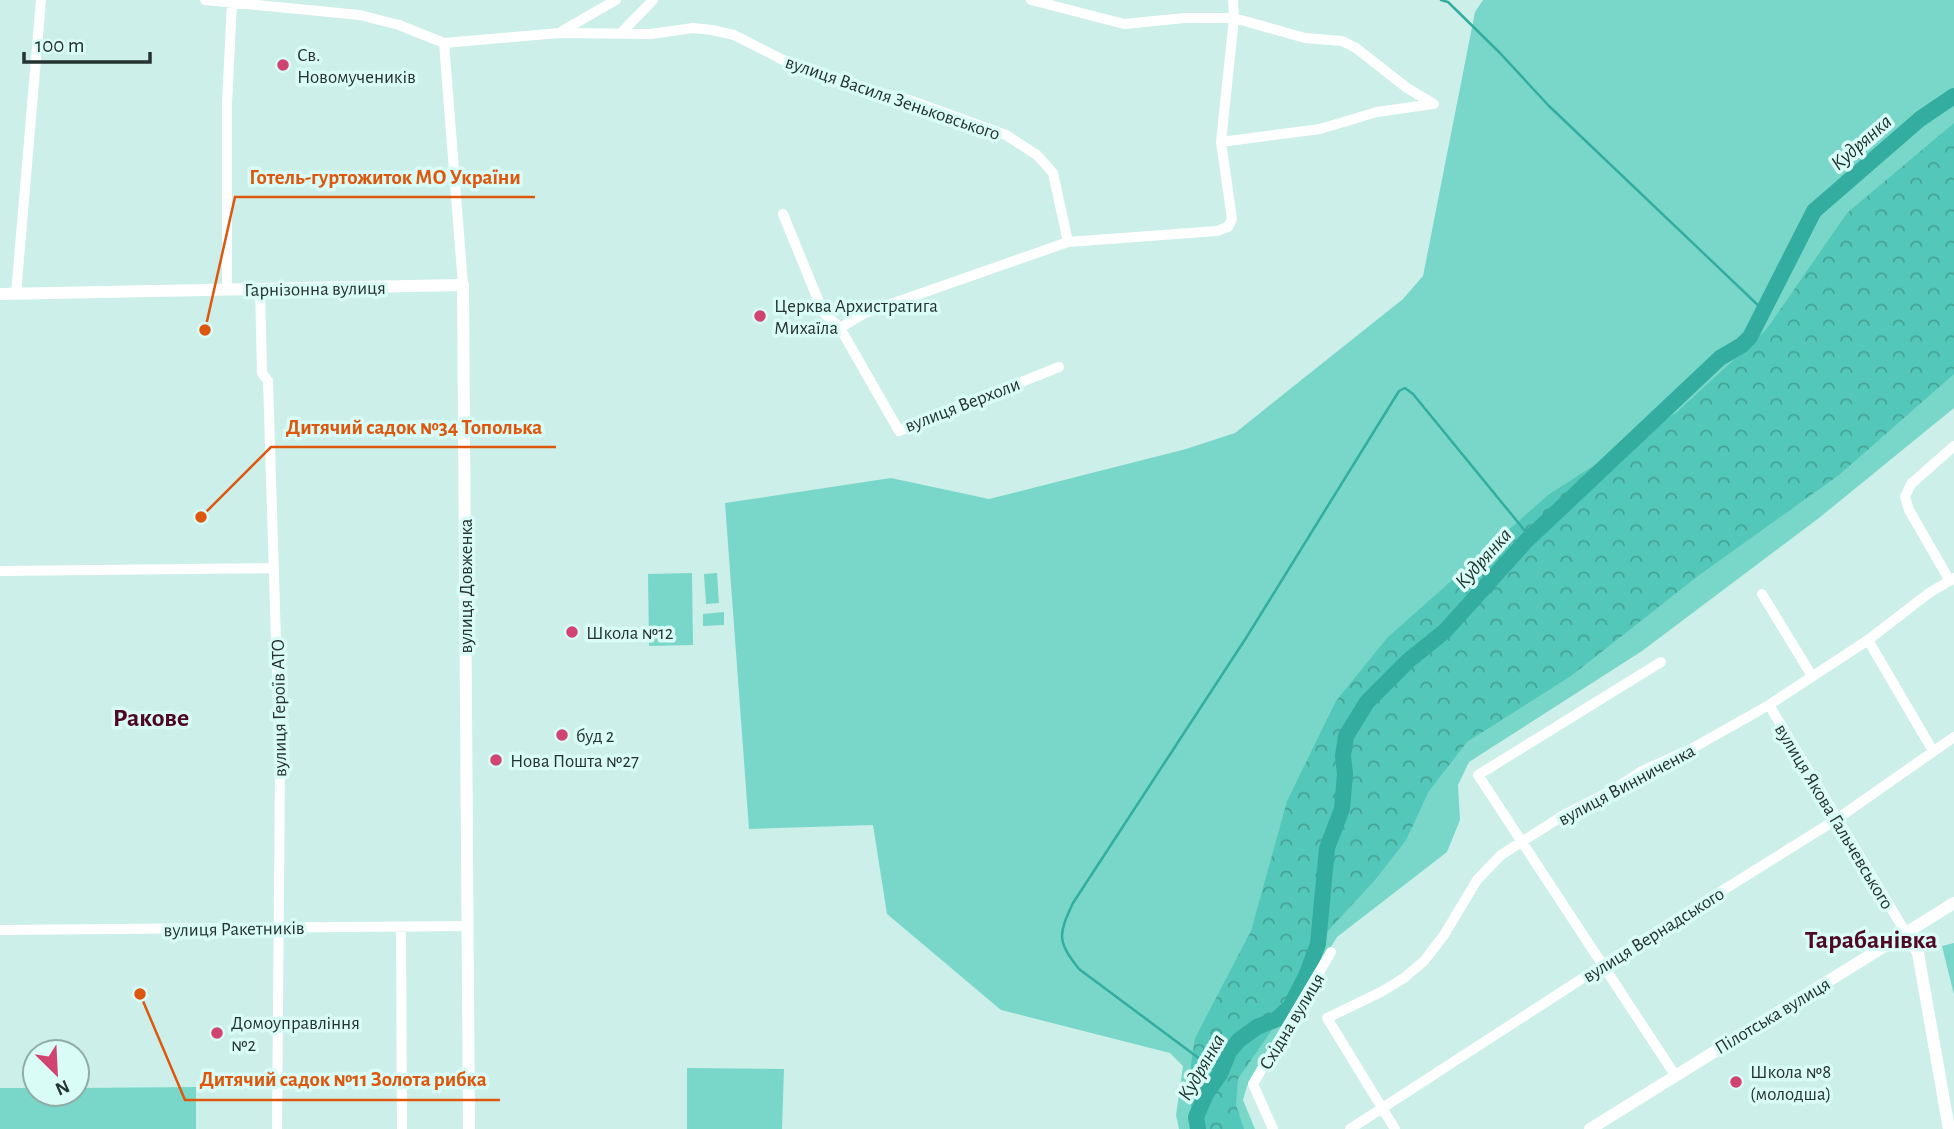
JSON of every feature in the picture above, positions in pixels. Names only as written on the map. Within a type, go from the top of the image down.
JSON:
[{"type":"street","points":[[16,294],[41,0]]},
{"type":"street","points":[[205,0],[360,15],[399,25],[444,43]]},
{"type":"street","points":[[559,33],[617,0]]},
{"type":"street","points":[[622,32],[653,0]]},
{"type":"street","points":[[1031,0],[1124,24],[1185,18],[1234,18],[1305,38],[1342,41],[1356,48],[1407,88],[1434,104],[1377,112],[1320,129],[1221,142]]},
{"type":"street","points":[[840,328],[865,313],[1068,242],[1217,231],[1228,227],[1233,219],[1221,142],[1234,18],[1233,0]]},
{"type":"street","points":[[228,289],[228,104],[232,3]]},
{"type":"street","name":"вулиця Василя Зеньковського","points":[[444,43],[559,33],[651,34],[693,28],[734,35],[793,65],[865,89],[909,100],[1006,135],[1037,155],[1053,173],[1068,242]]},
{"type":"street","name":"вулиця Довженка","points":[[444,43],[463,285],[469,1129]]},
{"type":"street","name":"вулиця Верхоли","points":[[783,214],[823,312],[840,328],[899,431],[1059,367]]},
{"type":"street","name":"Гарнізонна вулиця","points":[[0,294],[463,285]]},
{"type":"street","name":"вулиця Героїв АТО","points":[[260,289],[262,373],[268,381],[280,770],[277,1129]]},
{"type":"street","points":[[1952,579],[1909,510],[1905,497],[1910,484],[1954,446]]},
{"type":"street","points":[[0,571],[274,568]]},
{"type":"street","name":"вулиця Винниченка","points":[[1382,1109],[1328,1018],[1381,992],[1424,961],[1488,866],[1564,815],[1769,705],[1868,640],[1928,593],[1952,579]]},
{"type":"street","points":[[1762,594],[1812,676]]},
{"type":"street","points":[[1868,640],[1933,751]]},
{"type":"street","points":[[1661,662],[1478,775],[1675,1075]]},
{"type":"street","name":"вулиця Якова Гальчевського","points":[[1769,705],[1918,953],[1949,1129]]},
{"type":"street","name":"вулиця Вернадського","points":[[1350,1129],[1603,965],[1838,819],[1954,737]]},
{"type":"street","name":"Пілотська вулиця","points":[[1590,1129],[1954,903]]},
{"type":"street","points":[[401,926],[402,1129]]},
{"type":"street","name":"вулиця Ракетників","points":[[0,930],[467,926]]},
{"type":"street","name":"Східна вулиця","points":[[1273,1129],[1253,1084],[1332,952]]},
{"type":"street","points":[[1382,1109],[1395,1129]]},
{"type":"green space","points":[[1483,0],[1954,0],[1954,408],[1819,518],[1642,651],[1469,762],[1458,785],[1460,820],[1447,852],[1337,937],[1247,1086],[1243,1100],[1255,1129],[1179,1129],[1176,1115],[1183,1066],[1170,1053],[1001,1010],[887,914],[873,825],[749,829],[725,503],[891,478],[989,499],[1186,449],[1235,433],[1403,299],[1423,276],[1475,12]]},
{"type":"green space","points":[[1954,123],[1954,374],[1839,475],[1698,576],[1571,676],[1467,742],[1429,791],[1406,840],[1375,880],[1326,933],[1276,1024],[1238,1079],[1236,1105],[1244,1129],[1194,1129],[1190,1098],[1195,1038],[1251,931],[1287,801],[1336,701],[1387,638],[1548,495],[1677,412],[1766,330],[1847,213]]},
{"type":"green space","points":[[692,573],[693,645],[649,646],[648,574]]},
{"type":"green space","points":[[717,573],[719,603],[706,604],[704,574]]},
{"type":"green space","points":[[724,612],[724,625],[703,626],[703,614]]},
{"type":"green space","points":[[1954,943],[1954,995],[1942,946]]},
{"type":"green space","points":[[687,1068],[784,1069],[782,1129],[687,1129]]},
{"type":"green space","points":[[196,1087],[196,1129],[0,1129],[0,1088],[21,1088],[21,1108],[91,1108],[91,1088]]},
{"type":"waterway","points":[[1441,0],[1448,2],[1548,105],[1762,309]]},
{"type":"waterway","name":"Кудрянка","points":[[1198,1129],[1196,1117],[1229,1052],[1239,1040],[1257,1027],[1277,1019],[1290,1007],[1306,976],[1318,944],[1327,848],[1342,809],[1346,736],[1367,702],[1408,661],[1445,631],[1526,541],[1720,358],[1750,337],[1814,211],[1920,119],[1954,96]]},
{"type":"waterway","points":[[1220,1074],[1079,969],[1062,938],[1073,903],[1246,638],[1399,391],[1405,388],[1413,394],[1530,537]]},
{"type":"place","name":"Св. Новомучеників","points":[[283,65]]},
{"type":"place","name":"Церква Архистратига Михаїла","points":[[760,316]]},
{"type":"place","name":"Готель-гуртожиток МО України","points":[[205,330]]},
{"type":"place","name":"Дитячий садок №34 Тополька","points":[[201,517]]},
{"type":"place","name":"Школа №12","points":[[572,632]]},
{"type":"place","name":"буд 2","points":[[562,735]]},
{"type":"place","name":"Нова Пошта №27","points":[[496,760]]},
{"type":"place","name":"Дитячий садок №11 Золота рибка","points":[[140,994]]},
{"type":"place","name":"Домоуправління №2","points":[[217,1033]]},
{"type":"place","name":"Школа №8 (молодша)","points":[[1736,1082]]},
{"type":"district","name":"Ракове","points":[[151,717]]},
{"type":"district","name":"Тарабанівка","points":[[1871,939]]}]
